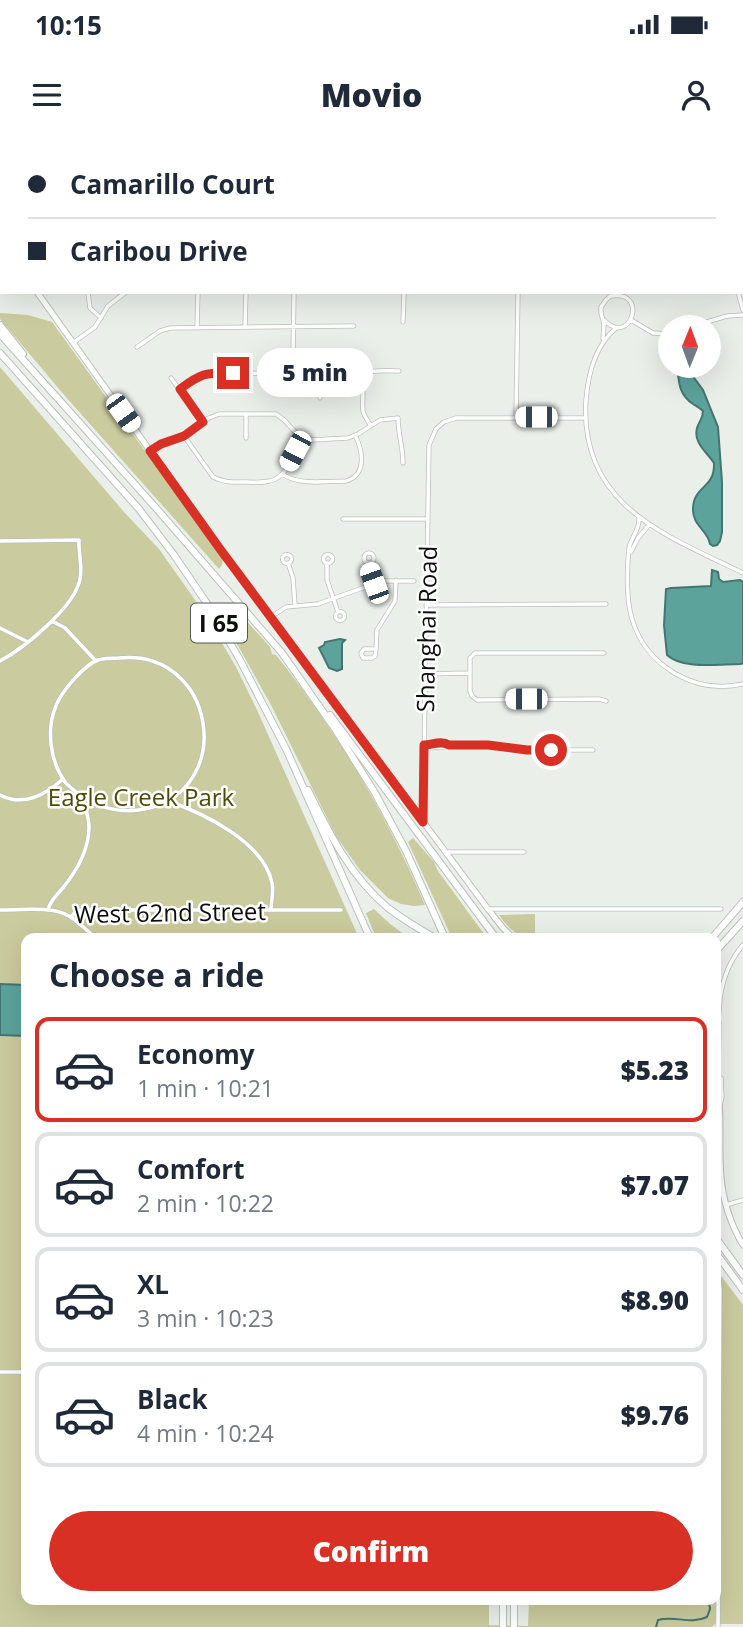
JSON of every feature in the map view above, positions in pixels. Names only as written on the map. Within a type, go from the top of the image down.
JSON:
[{"type":"highway","points":[[0,326],[54,394]]},
{"type":"highway","name":"I 65","points":[[0,334],[282,653],[492,933]]},
{"type":"highway","name":"I 65","points":[[0,353],[132,501],[174,555],[229,640],[335,843],[352,870],[387,907],[427,933]]},
{"type":"highway","points":[[282,653],[335,729],[380,802],[406,851],[443,933]]},
{"type":"highway","points":[[287,751],[368,933]]},
{"type":"highway","points":[[716,933],[743,902]]},
{"type":"highway","points":[[721,945],[743,921]]},
{"type":"highway","points":[[721,1245],[743,1275]]},
{"type":"highway","points":[[721,1260],[743,1290]]},
{"type":"highway","points":[[503,1605],[503,1627]]},
{"type":"highway","points":[[514,1605],[514,1627]]},
{"type":"main road","points":[[38,294],[271,617],[508,933]]},
{"type":"main road","points":[[721,1179],[726,1205],[743,1245]]},
{"type":"street","points":[[88,294],[91,309],[101,318]]},
{"type":"street","points":[[73,342],[93,328],[110,305],[124,294]]},
{"type":"street","points":[[197,327],[198,294]]},
{"type":"street","points":[[245,327],[246,294]]},
{"type":"street","points":[[294,294],[293,354],[296,365],[304,372],[320,375],[347,374],[358,379],[363,389],[363,412],[371,426]]},
{"type":"street","points":[[403,322],[404,294]]},
{"type":"street","points":[[518,294],[516,417],[586,418]]},
{"type":"street","points":[[613,294],[625,295],[633,307],[631,320],[625,326],[610,326],[601,314],[601,307],[613,294]]},
{"type":"street","points":[[721,318],[743,313],[738,294]]},
{"type":"street","points":[[603,341],[604,320]]},
{"type":"street","points":[[631,320],[658,333]]},
{"type":"street","points":[[137,347],[166,328],[354,326]]},
{"type":"street","points":[[616,327],[603,341],[588,382],[586,418],[592,449],[600,470],[616,496],[639,518],[743,573]]},
{"type":"street","points":[[180,389],[204,374],[278,373],[296,365]]},
{"type":"street","points":[[358,379],[369,372],[399,371]]},
{"type":"street","points":[[320,375],[320,398]]},
{"type":"street","points":[[171,378],[203,422]]},
{"type":"street","points":[[150,451],[184,436],[210,417],[219,414],[278,415],[302,438],[312,440],[337,440],[355,435],[383,419],[398,418],[403,449],[402,463]]},
{"type":"street","points":[[246,414],[246,438]]},
{"type":"street","name":"Shanghai Road","points":[[423,822],[429,445],[436,429],[455,418],[516,417]]},
{"type":"street","points":[[282,474],[300,481],[352,479],[358,474],[361,465],[361,448],[355,435]]},
{"type":"street","points":[[184,436],[211,474],[228,482],[268,482],[278,478],[302,438]]},
{"type":"street","points":[[639,518],[639,527],[631,542],[629,554],[628,594],[639,636],[664,665],[695,683],[720,687],[743,684]]},
{"type":"street","points":[[343,519],[428,519]]},
{"type":"street","points":[[629,554],[649,525]]},
{"type":"street","points":[[0,541],[79,540],[81,575],[79,584],[52,621],[16,653],[0,661]]},
{"type":"street","points":[[327,563],[327,580],[338,612]]},
{"type":"street","points":[[288,564],[293,578],[295,605]]},
{"type":"street","points":[[368,564],[374,583]]},
{"type":"street","points":[[376,649],[377,630],[395,601],[396,580]]},
{"type":"street","points":[[271,617],[281,609],[295,605],[312,605],[374,583],[414,580]]},
{"type":"street","points":[[426,605],[606,604]]},
{"type":"street","points":[[52,621],[65,628],[96,661]]},
{"type":"street","points":[[0,628],[28,642]]},
{"type":"street","points":[[604,653],[475,653],[470,658],[470,693],[477,700],[606,701]]},
{"type":"street","points":[[132,657],[156,663],[179,676],[191,690],[197,701],[205,731],[203,751],[192,776],[168,801],[148,809],[128,811],[103,807],[80,796],[63,779],[53,751],[53,714],[65,689],[96,661],[132,657]]},
{"type":"street","points":[[425,674],[470,673]]},
{"type":"street","points":[[426,745],[593,750]]},
{"type":"street","points":[[0,795],[16,800],[30,799],[63,779]]},
{"type":"street","points":[[48,910],[50,903],[75,870],[86,846],[89,822],[80,796]]},
{"type":"street","points":[[168,801],[212,820],[249,846],[261,860],[271,879],[271,910]]},
{"type":"street","points":[[446,852],[524,852]]},
{"type":"street","points":[[488,909],[722,909]]},
{"type":"street","name":"West 62nd Street","points":[[0,910],[48,910],[71,918],[79,911],[341,910]]},
{"type":"street","points":[[71,918],[90,933]]},
{"type":"street","points":[[721,995],[732,960],[743,945]]},
{"type":"street","points":[[721,1079],[721,1101]]},
{"type":"street","points":[[726,1205],[743,1200]]},
{"type":"street","points":[[0,1372],[21,1372]]},
{"type":"street","points":[[718,1605],[718,1627]]},
{"type":"green space","points":[[0,313],[28,315],[52,322],[223,559],[219,569],[65,396],[0,319]]},
{"type":"green space","name":"Eagle Creek Park","points":[[0,367],[159,549],[205,614],[257,710],[357,933],[21,933],[21,1605],[489,1605],[489,1625],[528,1626],[529,1605],[721,1605],[722,1277],[743,1305],[743,1624],[715,1624],[712,1627],[0,1627]]},
{"type":"green space","points":[[222,605],[232,605],[270,647],[272,654],[276,655],[320,714],[377,806],[425,905],[401,904],[388,898],[360,870],[336,836],[271,705],[218,610]]},
{"type":"green space","points":[[413,838],[434,862],[483,933],[450,933],[408,842]]},
{"type":"green space","points":[[374,909],[402,933],[374,933],[366,913]]},
{"type":"green space","points":[[535,914],[535,933],[514,932],[499,915]]},
{"type":"water","points":[[678,378],[694,378],[703,390],[718,427],[722,532],[720,541],[713,546],[697,524],[693,508],[697,495],[711,478],[714,463],[697,438],[697,428],[703,411],[688,400]]},
{"type":"water","points":[[712,570],[718,572],[719,579],[723,582],[743,582],[741,664],[682,663],[667,655],[664,625],[666,589],[711,586]]},
{"type":"water","points":[[345,640],[342,643],[342,669],[337,671],[329,668],[319,648],[325,642]]},
{"type":"water","points":[[0,984],[21,985],[21,1036],[0,1035]]},
{"type":"waterway","points":[[656,1627],[658,1620],[694,1620],[707,1617],[709,1605]]},
{"type":"route","points":[[233,373],[204,374],[180,389],[203,422],[184,436],[150,451],[423,822],[424,745],[446,743],[551,750]]}]
